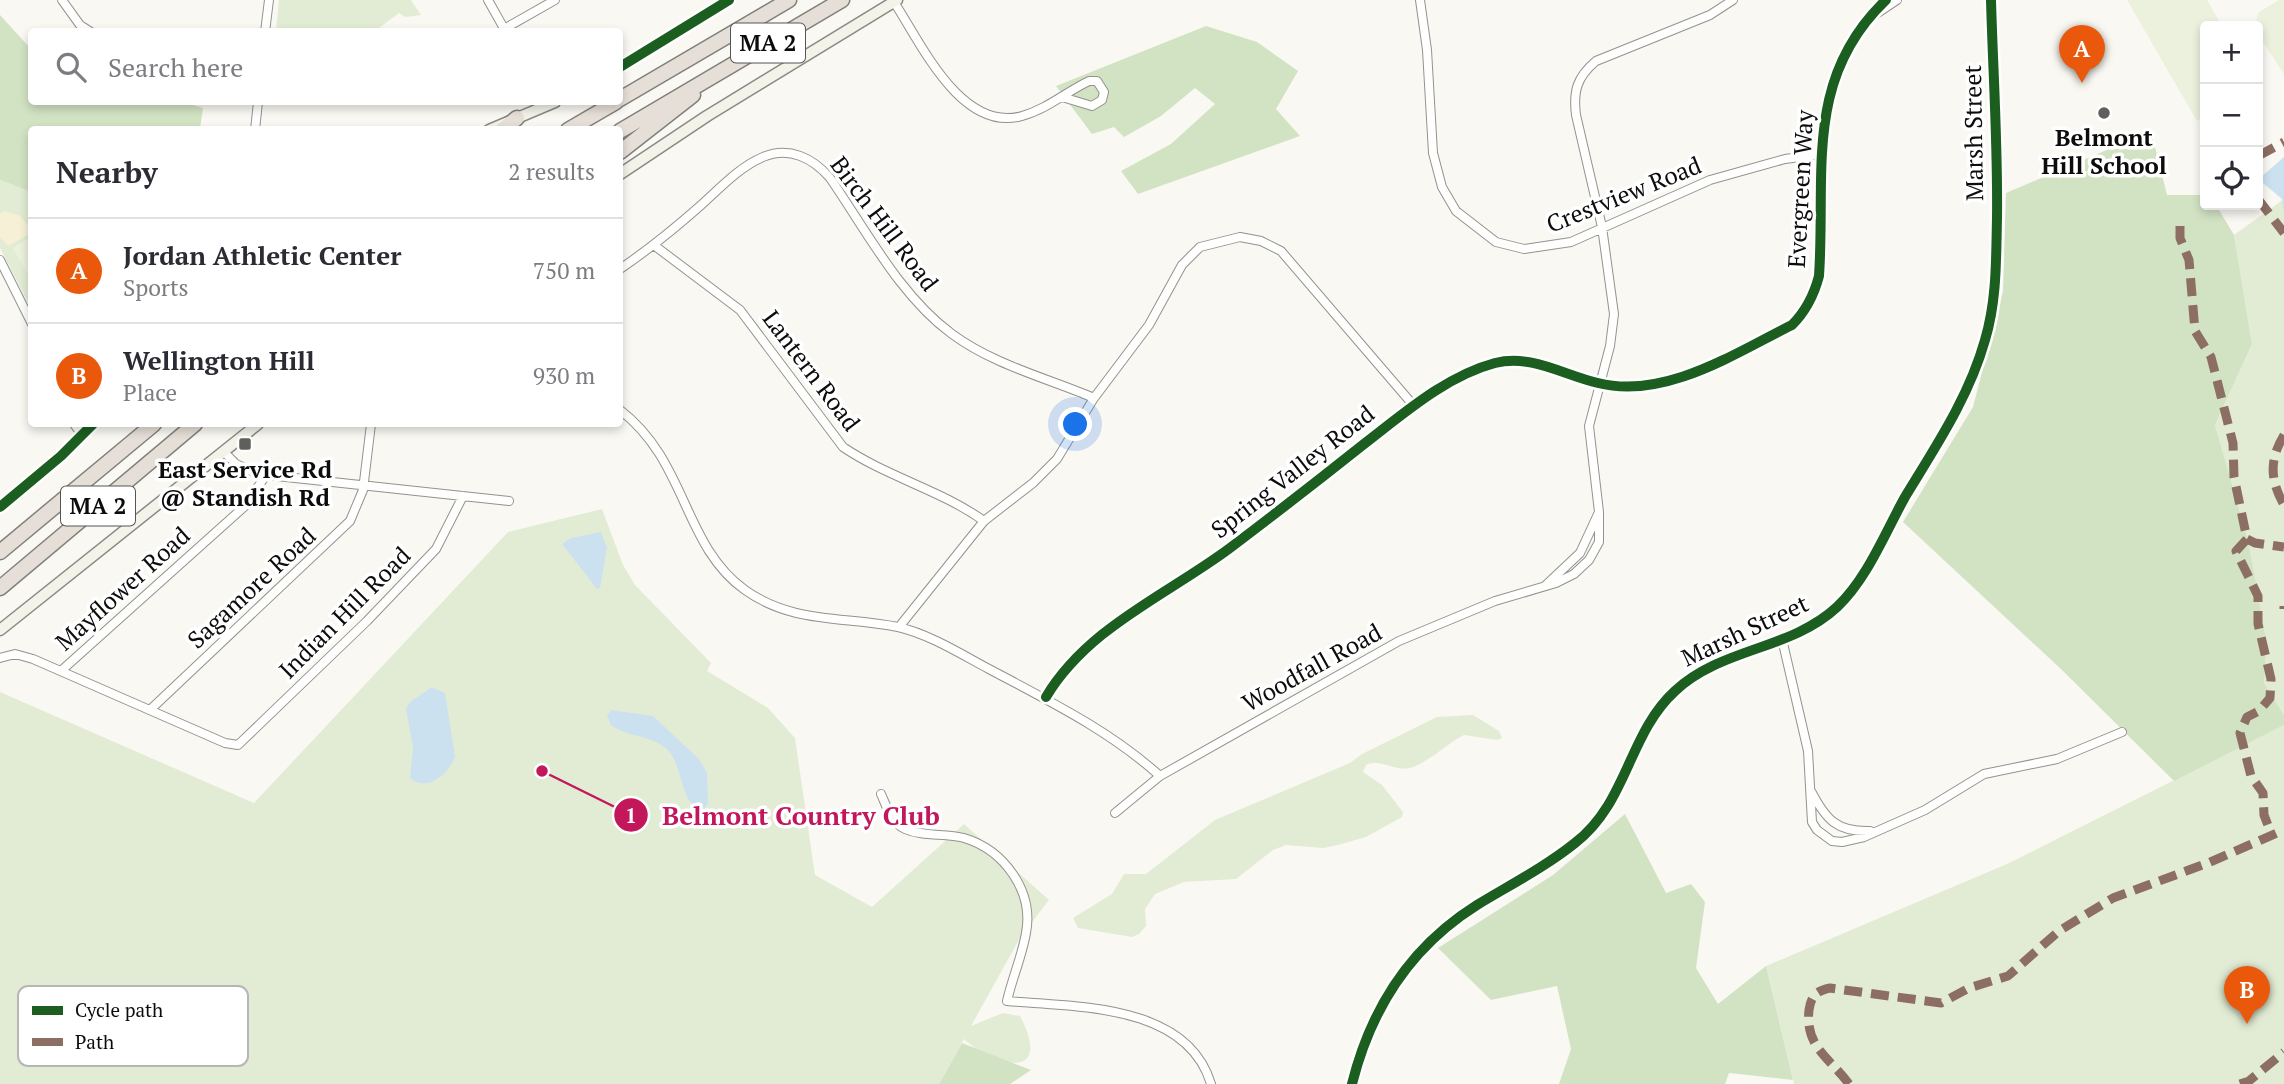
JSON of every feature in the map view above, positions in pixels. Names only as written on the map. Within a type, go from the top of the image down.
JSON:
[{"type":"highway","name":"MA 2","points":[[623,97],[789,0]]},
{"type":"highway","name":"MA 2","points":[[623,129],[842,0]]},
{"type":"highway","points":[[623,150],[667,118],[718,73]]},
{"type":"highway","name":"MA 2","points":[[575,126],[609,105]]},
{"type":"highway","points":[[507,126],[517,118]]},
{"type":"highway","name":"MA 2","points":[[0,552],[150,427]]},
{"type":"highway","name":"MA 2","points":[[0,588],[191,427]]},
{"type":"main road","points":[[623,65],[729,0]]},
{"type":"main road","points":[[623,172],[721,107],[895,1]]},
{"type":"main road","points":[[498,126],[548,105]]},
{"type":"main road","points":[[0,506],[90,427]]},
{"type":"main road","points":[[0,630],[254,427]]},
{"type":"street","points":[[62,0],[85,28]]},
{"type":"street","points":[[266,28],[269,0]]},
{"type":"street","points":[[488,0],[504,28]]},
{"type":"street","points":[[508,28],[555,0]]},
{"type":"street","name":"Crestview Road","points":[[1420,0],[1427,50],[1433,153],[1442,187],[1456,211],[1496,242],[1524,249],[1572,242],[1710,180],[1785,159],[1822,154]]},
{"type":"street","name":"Woodfall Road","points":[[1115,814],[1160,776],[1399,641],[1495,601],[1569,578],[1590,560],[1600,537],[1589,435],[1614,314],[1612,282],[1602,227],[1573,97],[1576,84],[1584,71],[1596,61],[1710,15],[1733,0]]},
{"type":"street","name":"Evergreen Way","points":[[1599,384],[1632,386],[1660,382],[1701,369],[1792,326],[1803,314],[1814,294],[1819,276],[1825,108],[1835,71],[1867,20],[1886,0]]},
{"type":"street","name":"Evergreen Way","points":[[1867,20],[1897,0]]},
{"type":"street","name":"Marsh Street","points":[[1352,1084],[1382,1003],[1419,952],[1451,922],[1557,856],[1595,825],[1615,797],[1653,717],[1686,681],[1707,668],[1782,639],[1828,615],[1852,590],[1946,431],[1966,390],[1985,340],[1994,292],[1997,121],[1991,0]]},
{"type":"street","points":[[895,1],[948,85],[969,105],[1006,118],[1031,113],[1089,81],[1101,84],[1104,92],[1102,100],[1092,106],[1062,97]]},
{"type":"street","points":[[255,126],[258,105]]},
{"type":"street","name":"Birch Hill Road","points":[[623,268],[655,246],[746,167],[764,156],[781,153],[799,155],[821,167],[912,296],[938,323],[981,351],[1094,398]]},
{"type":"street","points":[[899,627],[984,522],[1058,459],[1094,398],[1149,326],[1182,265],[1200,247],[1219,240],[1240,237],[1261,241],[1281,251],[1413,406]]},
{"type":"street","name":"Lantern Road","points":[[655,246],[740,310],[843,447],[865,462],[965,508],[984,522]]},
{"type":"street","points":[[0,260],[28,316]]},
{"type":"street","name":"Spring Valley Road","points":[[1046,697],[1077,657],[1109,629],[1228,550],[1413,406],[1468,374],[1509,361],[1561,370],[1599,384]]},
{"type":"street","points":[[623,413],[657,447],[711,555],[744,589],[772,606],[804,617],[899,627],[945,646],[1046,697],[1122,745],[1160,776]]},
{"type":"street","points":[[76,427],[82,435]]},
{"type":"street","name":"Sagamore Road","points":[[151,709],[343,529],[355,513],[364,485],[371,444],[370,427]]},
{"type":"street","points":[[223,451],[240,467],[266,475],[509,501]]},
{"type":"street","name":"Mayflower Road","points":[[62,670],[245,506],[266,475]]},
{"type":"street","name":"Indian Hill Road","points":[[151,709],[228,744],[238,744],[367,621],[436,549],[463,496]]},
{"type":"street","points":[[1782,639],[1808,751],[1812,822],[1824,836],[1842,842],[1880,830],[1925,810],[1984,774],[2057,759],[2122,732]]},
{"type":"street","points":[[0,658],[20,654],[151,709]]},
{"type":"street","points":[[1811,791],[1828,818],[1846,831],[1880,830]]},
{"type":"street","points":[[881,794],[896,824],[916,832],[964,838],[987,848],[1009,868],[1021,887],[1027,913],[1026,933],[1007,1001],[1059,1006],[1154,1022],[1185,1042],[1202,1064],[1211,1084]]},
{"type":"green space","points":[[279,0],[411,0],[421,15],[405,17],[399,13],[379,28],[276,28]]},
{"type":"green space","points":[[2127,0],[2207,0],[2219,21],[2200,21],[2200,119],[2197,121]]},
{"type":"green space","points":[[2279,0],[2284,0],[2284,74],[2263,42],[2263,21],[2256,21],[2259,12]]},
{"type":"green space","points":[[0,15],[28,46],[28,105],[192,105],[203,108],[200,126],[28,126],[28,191],[0,180]]},
{"type":"green space","points":[[1206,26],[1257,42],[1298,71],[1276,109],[1300,136],[1138,194],[1121,171],[1171,144],[1215,104],[1195,88],[1161,116],[1124,137],[1114,127],[1092,134],[1056,86]]},
{"type":"green space","points":[[2151,131],[2167,195],[2200,195],[2200,210],[2219,210],[2234,235],[2252,344],[2215,425],[2248,540],[2266,640],[2264,683],[2284,715],[2284,725],[2174,781],[2062,670],[1903,522],[1973,407],[2003,291],[2006,193]]},
{"type":"green space","points":[[0,180],[28,191],[28,302],[0,248]]},
{"type":"green space","points":[[2284,199],[2284,715],[2264,683],[2259,605],[2248,540],[2215,425],[2252,344],[2234,235]]},
{"type":"green space","points":[[28,239],[28,274],[13,248]]},
{"type":"green space","points":[[602,509],[623,565],[635,585],[711,663],[707,671],[768,708],[795,738],[815,875],[872,907],[964,824],[1049,900],[1020,938],[971,1026],[1003,1013],[1020,1016],[1029,1037],[1030,1052],[1025,1060],[1016,1063],[1004,1061],[976,1049],[964,1039],[939,1084],[0,1084],[0,692],[254,803],[508,532]]},
{"type":"green space","points":[[1473,715],[1499,731],[1502,738],[1497,740],[1464,735],[1424,762],[1410,768],[1377,763],[1366,765],[1363,772],[1382,785],[1403,812],[1402,817],[1366,837],[1323,848],[1286,845],[1273,850],[1236,879],[1184,882],[1155,894],[1145,909],[1146,926],[1132,937],[1078,928],[1073,918],[1112,894],[1124,874],[1146,874],[1215,820],[1350,763],[1362,754],[1437,717]]},
{"type":"green space","points":[[2284,725],[2284,1084],[1794,1084],[1766,966],[2007,864]]},
{"type":"green space","points":[[1625,814],[1666,893],[1691,884],[1705,902],[1696,968],[1718,1004],[1766,966],[1793,1080],[1729,1073],[1725,1084],[1559,1084],[1571,1049],[1557,986],[1491,1000],[1438,948],[1553,875]]},
{"type":"green space","points":[[962,1043],[1031,1070],[1010,1084],[939,1084]]},
{"type":"sand","points":[[5,211],[20,216],[28,225],[28,235],[8,246],[0,237],[0,213]]},
{"type":"water","points":[[2284,157],[2284,214],[2282,199],[2263,183],[2263,175]]},
{"type":"water","points":[[601,532],[607,548],[600,588],[597,589],[562,544],[571,538]]},
{"type":"water","points":[[432,687],[445,693],[455,756],[443,775],[423,783],[410,778],[413,747],[406,709],[410,702]]},
{"type":"water","points":[[611,710],[653,716],[699,759],[707,773],[708,803],[702,812],[689,800],[671,754],[659,743],[611,725],[607,716]]},
{"type":"marked path","points":[[2263,153],[2284,142]]},
{"type":"marked path","points":[[2263,206],[2284,233]]},
{"type":"marked path","points":[[2180,226],[2180,238],[2189,260],[2195,331],[2211,357],[2233,443],[2234,477],[2247,539],[2236,551],[2258,596],[2258,624],[2271,679],[2270,698],[2259,711],[2247,717],[2240,733],[2251,776],[2263,793],[2264,815],[2271,833]]},
{"type":"marked path","points":[[2284,435],[2276,453],[2273,470],[2276,487],[2284,505]]},
{"type":"marked path","points":[[2247,539],[2255,543],[2284,547]]},
{"type":"marked path","points":[[1849,1084],[1820,1051],[1811,1033],[1811,1001],[1821,991],[1830,988],[1941,1003],[1969,988],[2008,976],[2059,931],[2113,898],[2208,863],[2284,830]]},
{"type":"marked path","points":[[2240,1084],[2249,1081],[2284,1052]]},
{"type":"cycle path","points":[[623,65],[729,0]]},
{"type":"cycle path","points":[[1046,697],[1063,672],[1106,631],[1230,548],[1410,409],[1459,377],[1495,363],[1522,361],[1598,383],[1623,387],[1649,385],[1699,371],[1792,325],[1809,302],[1819,276],[1821,165],[1830,95],[1842,62],[1860,30],[1886,0]]},
{"type":"cycle path","points":[[1352,1084],[1360,1056],[1382,1005],[1413,960],[1453,922],[1552,860],[1593,826],[1618,788],[1647,727],[1659,708],[1675,691],[1713,666],[1799,632],[1819,621],[1848,596],[1875,555],[1961,401],[1978,361],[1989,325],[1995,279],[1997,218],[1991,0]]},
{"type":"cycle path","points":[[0,507],[61,456],[90,427]]},
{"type":"place","name":"Jordan Athletic Center","points":[[2082,83]]},
{"type":"place","name":"Belmont Hill School","points":[[2104,113]]},
{"type":"place","name":"East Service Rd @ Standish Rd","points":[[245,444]]},
{"type":"place","name":"Belmont Country Club","points":[[542,771]]},
{"type":"place","name":"Wellington Hill","points":[[2247,1024]]}]
